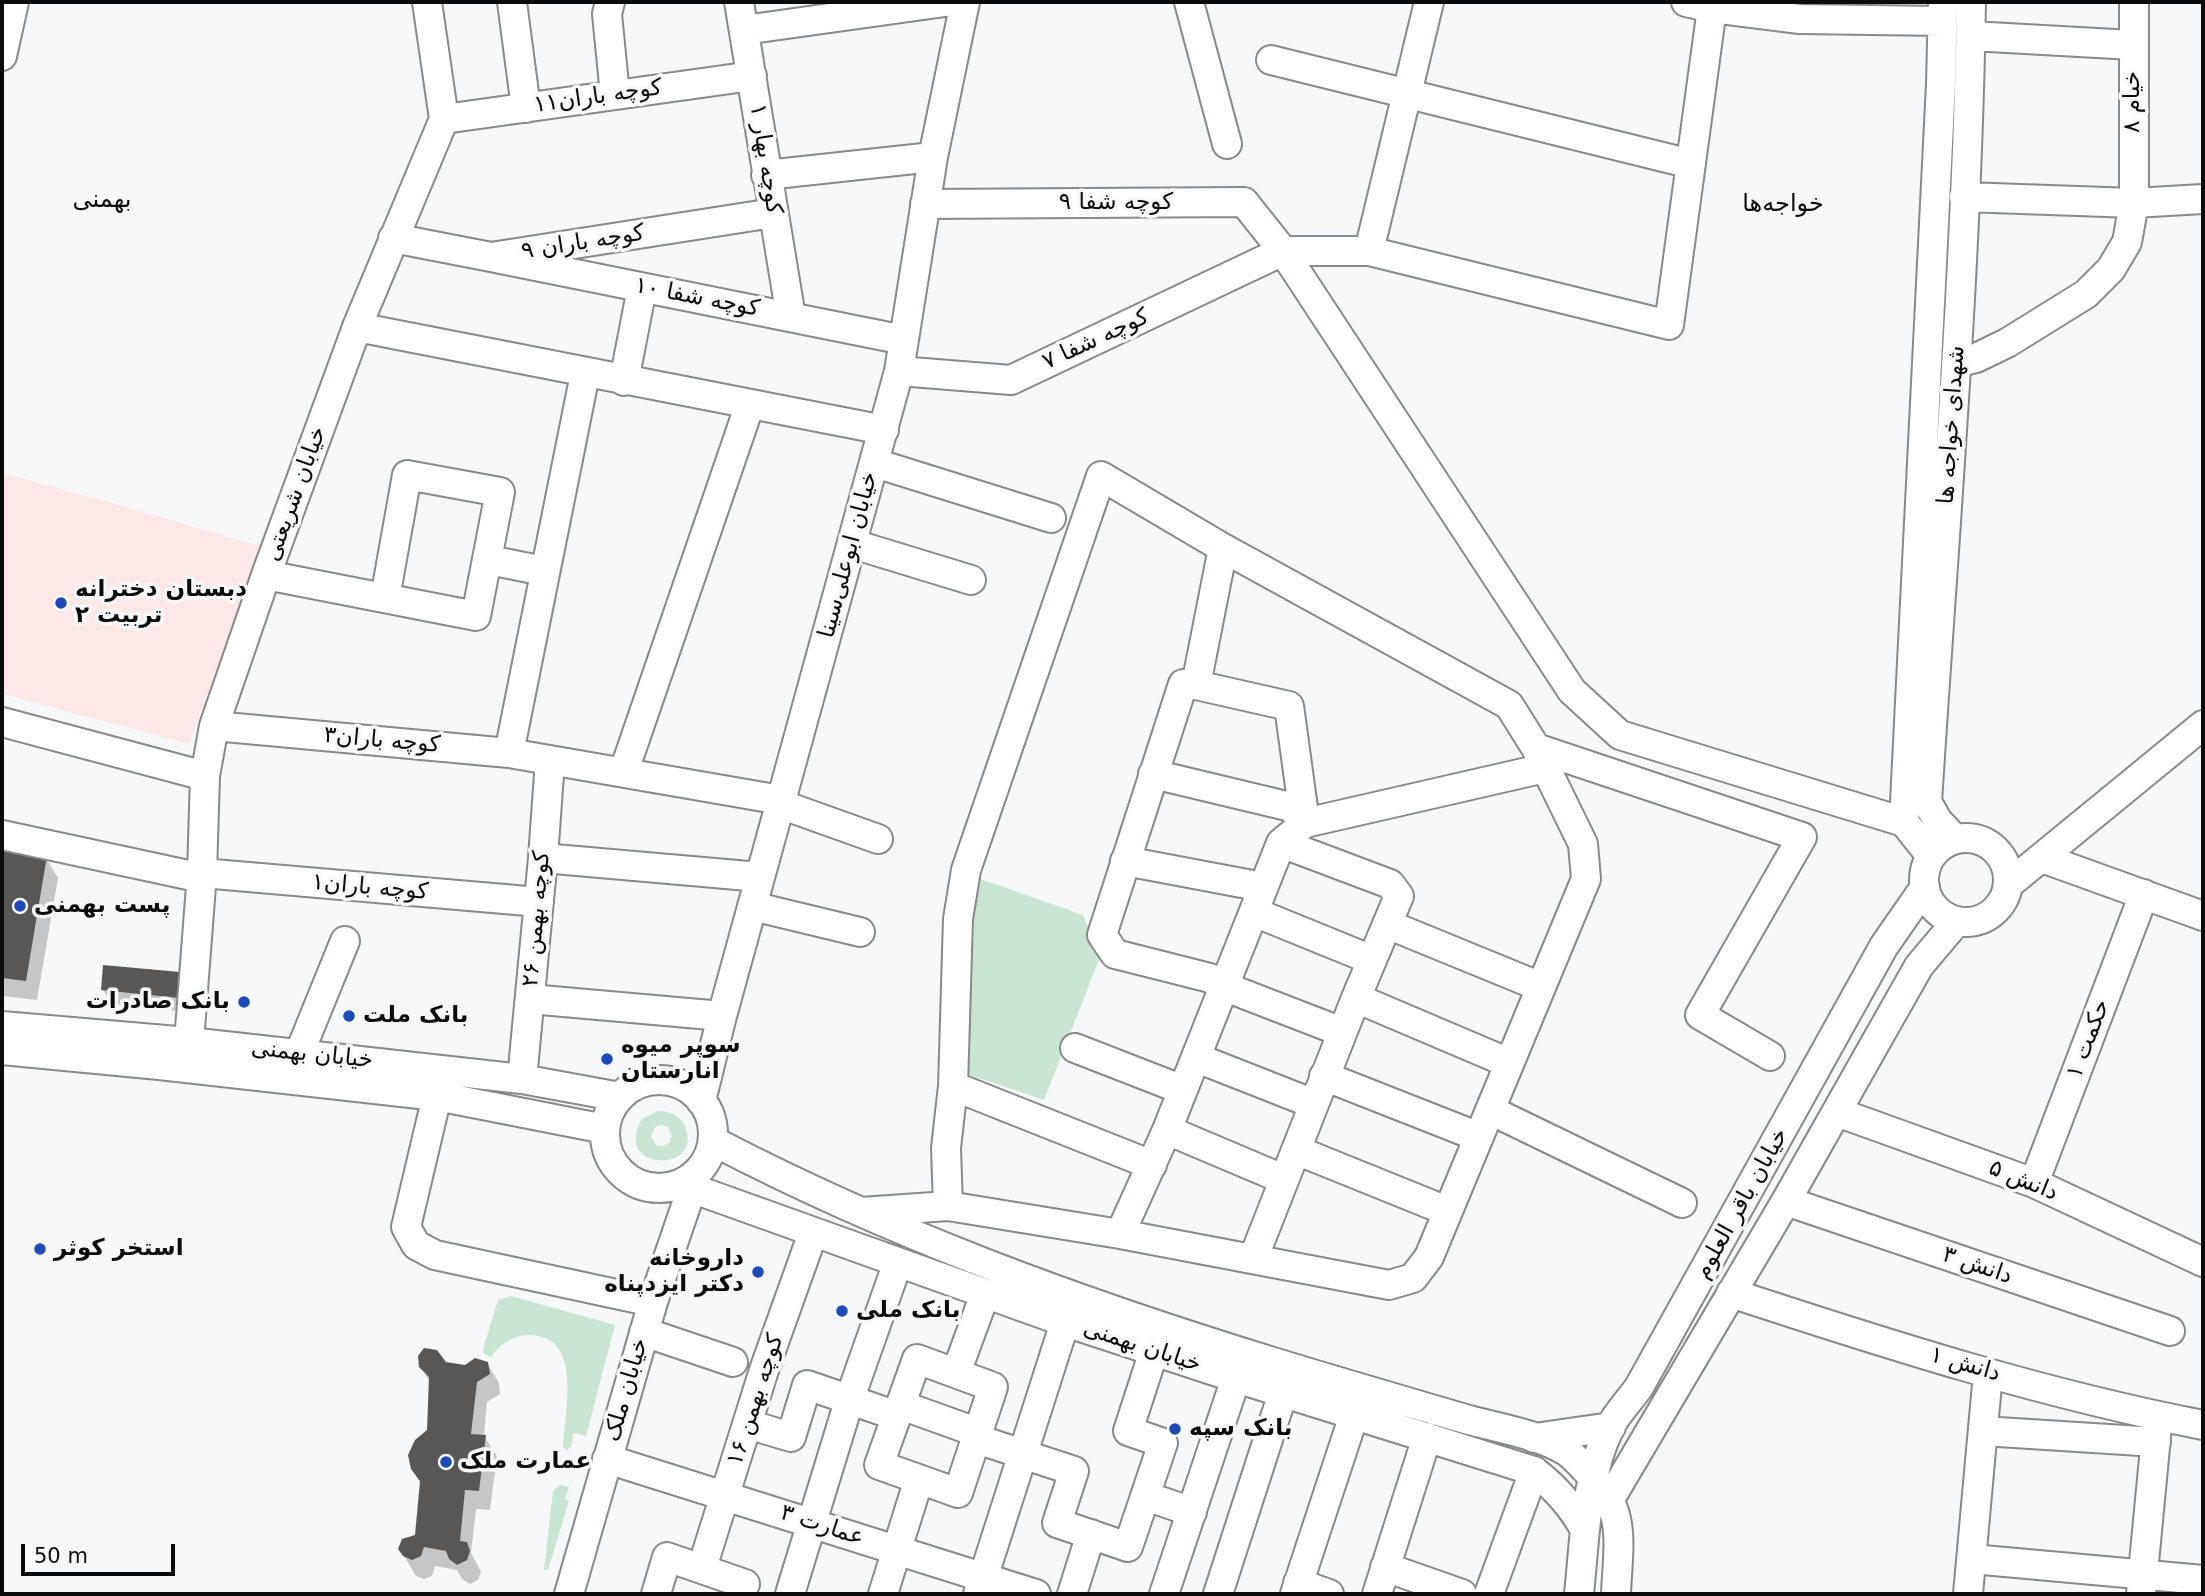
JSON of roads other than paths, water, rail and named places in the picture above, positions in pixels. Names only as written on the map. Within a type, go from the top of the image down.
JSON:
[{"type":"street","points":[[2,56],[14,2]]},
{"type":"street","points":[[427,2],[444,119]]},
{"type":"street","points":[[512,2],[526,108]]},
{"type":"street","points":[[610,2],[607,14],[615,95]]},
{"type":"street","name":"کوچه بهار ۱","points":[[739,2],[792,317]]},
{"type":"street","points":[[744,30],[945,2]]},
{"type":"street","name":"خیابان ابوعلی‌سینا","points":[[701,1101],[899,371],[933,157],[965,2]]},
{"type":"street","points":[[1189,2],[1227,144]]},
{"type":"street","points":[[1369,251],[1429,2]]},
{"type":"street","name":"شهدای خواجه ها","points":[[1955,839],[1938,821],[1927,802],[1956,363],[1965,197],[1971,2]]},
{"type":"street","name":"خیام ۸","points":[[1956,363],[1976,358],[2007,343],[2086,294],[2111,270],[2127,242],[2134,203],[2134,2]]},
{"type":"street","points":[[1283,251],[1369,251],[1669,325],[1691,164],[1699,5],[1801,19],[1942,11]]},
{"type":"street","name":"شهدای خواجه ها","points":[[1904,822],[1941,84],[1942,11]]},
{"type":"street","points":[[1970,36],[2133,45]]},
{"type":"street","points":[[1271,60],[1691,164]]},
{"type":"street","name":"کوچه باران۱۱","points":[[444,119],[752,76]]},
{"type":"street","name":"خیابان شریعتی","points":[[190,1042],[202,873],[205,776],[214,726],[357,327],[444,119]]},
{"type":"street","points":[[766,175],[933,157]]},
{"type":"street","points":[[1965,197],[2134,203],[2203,199]]},
{"type":"street","name":"کوچه شفا ۹","points":[[925,204],[1244,202],[1283,251]]},
{"type":"street","name":"کوچه باران ۹","points":[[393,238],[491,257],[773,213]]},
{"type":"street","points":[[1283,251],[1572,691],[1620,735],[1904,822],[1931,856]]},
{"type":"street","name":"کوچه شفا ۷","points":[[899,371],[1011,380],[1283,251]]},
{"type":"street","name":"کوچه شفا ۱۰","points":[[491,257],[904,340]]},
{"type":"street","points":[[624,381],[642,288]]},
{"type":"street","points":[[357,327],[585,374],[884,430]]},
{"type":"street","points":[[509,753],[585,374]]},
{"type":"street","points":[[624,771],[750,404]]},
{"type":"street","points":[[875,463],[1051,518]]},
{"type":"street","points":[[266,575],[476,616],[489,560],[500,492],[407,475],[385,598]]},
{"type":"street","points":[[861,1212],[948,1206],[1120,1234],[1389,1285],[1413,1278],[1429,1256],[1586,879],[1583,844],[1540,758],[1509,705],[1223,548],[1101,476],[966,870],[958,919],[953,1086],[946,1148],[948,1206]]},
{"type":"street","points":[[853,544],[971,580]]},
{"type":"street","points":[[1196,685],[1223,548]]},
{"type":"street","points":[[489,560],[544,570]]},
{"type":"street","points":[[1305,823],[1289,706],[1183,684],[1102,935],[1115,954],[1210,978],[1223,986],[1342,1032]]},
{"type":"street","points":[[2,722],[205,776]]},
{"type":"street","points":[[2009,884],[2203,725]]},
{"type":"street","name":"کوچه باران۳","points":[[214,726],[509,753],[624,771],[780,802],[878,839]]},
{"type":"street","points":[[1120,1234],[1197,1058],[1281,843],[1305,823],[1540,758],[1802,837],[1700,1015],[1770,1056]]},
{"type":"street","name":"کوچه بهمن ۲۶","points":[[522,1079],[550,760]]},
{"type":"street","points":[[1153,774],[1291,807],[1305,823]]},
{"type":"street","points":[[1866,810],[1890,802],[1900,794],[1907,781]]},
{"type":"street","name":"کوچه باران۱","points":[[2,835],[188,875],[202,873],[539,902]]},
{"type":"street","points":[[1969,837],[1982,840],[2003,858],[2008,871],[2009,884],[2005,898],[1996,910],[1985,918],[1971,922],[1956,921],[1943,916],[1933,906],[1925,887],[1926,866],[1931,856],[1955,839],[1969,837]]},
{"type":"street","points":[[1253,1259],[1324,1076],[1399,896],[1390,884],[1281,843]]},
{"type":"street","points":[[543,858],[760,877]]},
{"type":"street","points":[[2042,858],[2203,916]]},
{"type":"street","points":[[1125,861],[1259,899],[1371,960]]},
{"type":"street","name":"خیابان باقر العلوم","points":[[1602,1488],[1611,1427],[1639,1387],[1884,946],[1925,887]]},
{"type":"street","name":"حکمت ۱","points":[[2034,1184],[2144,894]]},
{"type":"street","points":[[752,906],[860,932]]},
{"type":"street","name":"خیابان باقر العلوم","points":[[1579,1594],[1585,1530],[1602,1488],[1731,1293],[1919,966],[1956,921]]},
{"type":"street","points":[[1387,924],[1541,987]]},
{"type":"street","points":[[299,1054],[345,941]]},
{"type":"street","points":[[1356,998],[1509,1063]]},
{"type":"street","points":[[530,999],[722,1016]]},
{"type":"street","name":"خیابان بهمنی","points":[[2,1026],[190,1042],[522,1079],[620,1097]]},
{"type":"street","points":[[1075,1048],[1183,1090]]},
{"type":"street","name":"خیابان بهمنی","points":[[2,1050],[437,1096],[605,1129]]},
{"type":"street","points":[[1197,1058],[1314,1104]]},
{"type":"street","points":[[1324,1076],[1479,1137]]},
{"type":"street","points":[[662,1081],[690,1091],[701,1101],[709,1115],[713,1141],[705,1163],[686,1186],[648,1188],[633,1182],[620,1172],[611,1160],[605,1129],[613,1106],[620,1097],[646,1082],[662,1081]]},
{"type":"street","points":[[953,1086],[1152,1166]]},
{"type":"street","points":[[437,1096],[406,1227],[416,1245],[435,1255],[653,1302]]},
{"type":"street","points":[[1490,1110],[1682,1203]]},
{"type":"street","name":"دانش ۵","points":[[1837,1112],[2034,1184],[2201,1254]]},
{"type":"street","points":[[1167,1130],[1283,1179]]},
{"type":"street","name":"خیابان بهمنی","points":[[713,1141],[767,1170],[861,1212],[1081,1300],[1337,1382],[1533,1438],[1567,1452],[1602,1488]]},
{"type":"street","points":[[1296,1150],[1447,1211]]},
{"type":"street","name":"خیابان بهمنی","points":[[686,1186],[1065,1322],[1534,1471],[1553,1486],[1573,1509],[1585,1530]]},
{"type":"street","name":"خیابان ملک","points":[[576,1592],[607,1460],[674,1240],[686,1186]]},
{"type":"street","name":"دانش ۳","points":[[1786,1201],[2169,1331]]},
{"type":"street","name":"کوچه بهمن ۱۶","points":[[702,1568],[764,1370],[813,1233]]},
{"type":"street","points":[[790,1594],[850,1398],[898,1262]]},
{"type":"street","name":"دانش ۱","points":[[1731,1293],[2157,1429],[2203,1425]]},
{"type":"street","points":[[956,1373],[985,1294]]},
{"type":"street","points":[[981,1586],[1065,1322]]},
{"type":"street","points":[[644,1332],[733,1362]]},
{"type":"street","points":[[747,1424],[791,1437],[807,1385],[899,1410],[1074,1471],[1057,1523],[1128,1546],[1163,1443],[1128,1431],[1154,1351]]},
{"type":"street","points":[[917,1359],[956,1373],[993,1387],[958,1493],[880,1465],[917,1359]]},
{"type":"street","points":[[1968,1594],[1988,1373]]},
{"type":"street","points":[[1164,1594],[1236,1378]]},
{"type":"street","points":[[1218,1594],[1283,1393]]},
{"type":"street","points":[[1329,1594],[1296,1589],[1354,1415]]},
{"type":"street","points":[[1533,1438],[1611,1427]]},
{"type":"street","points":[[1983,1431],[2157,1429],[2142,1584]]},
{"type":"street","points":[[1377,1594],[1427,1437]]},
{"type":"street","name":"عمارت ۳","points":[[607,1460],[897,1550],[981,1586],[1036,1594]]},
{"type":"street","points":[[1489,1594],[1534,1471]]},
{"type":"street","points":[[883,1594],[919,1479]]},
{"type":"street","points":[[1602,1488],[1615,1507],[1618,1532],[1616,1594]]},
{"type":"street","points":[[1146,1496],[1192,1512]]},
{"type":"street","points":[[1072,1594],[1091,1534]]},
{"type":"street","points":[[656,1594],[667,1557],[746,1584]]},
{"type":"street","points":[[1972,1559],[2142,1584],[2203,1580]]},
{"type":"street","points":[[1385,1567],[1462,1594]]},
{"type":"place","name":"دبستان دخترانه تربیت ۲","points":[[61,603]]},
{"type":"place","name":"پست بهمنی","points":[[20,906]]},
{"type":"place","name":"بانک صادرات","points":[[244,1002]]},
{"type":"place","name":"بانک ملت","points":[[349,1016]]},
{"type":"place","name":"سوپر میوه انارستان","points":[[607,1059]]},
{"type":"place","name":"استخر کوثر","points":[[40,1249]]},
{"type":"place","name":"داروخانه دکتر ایزدپناه","points":[[758,1272]]},
{"type":"place","name":"بانک ملی","points":[[842,1311]]},
{"type":"place","name":"بانک سپه","points":[[1175,1429]]},
{"type":"place","name":"عمارت ملک","points":[[446,1462]]},
{"type":"district","name":"بهمنی","points":[[102,201]]},
{"type":"district","name":"خواجه‌ها","points":[[1783,205]]}]
